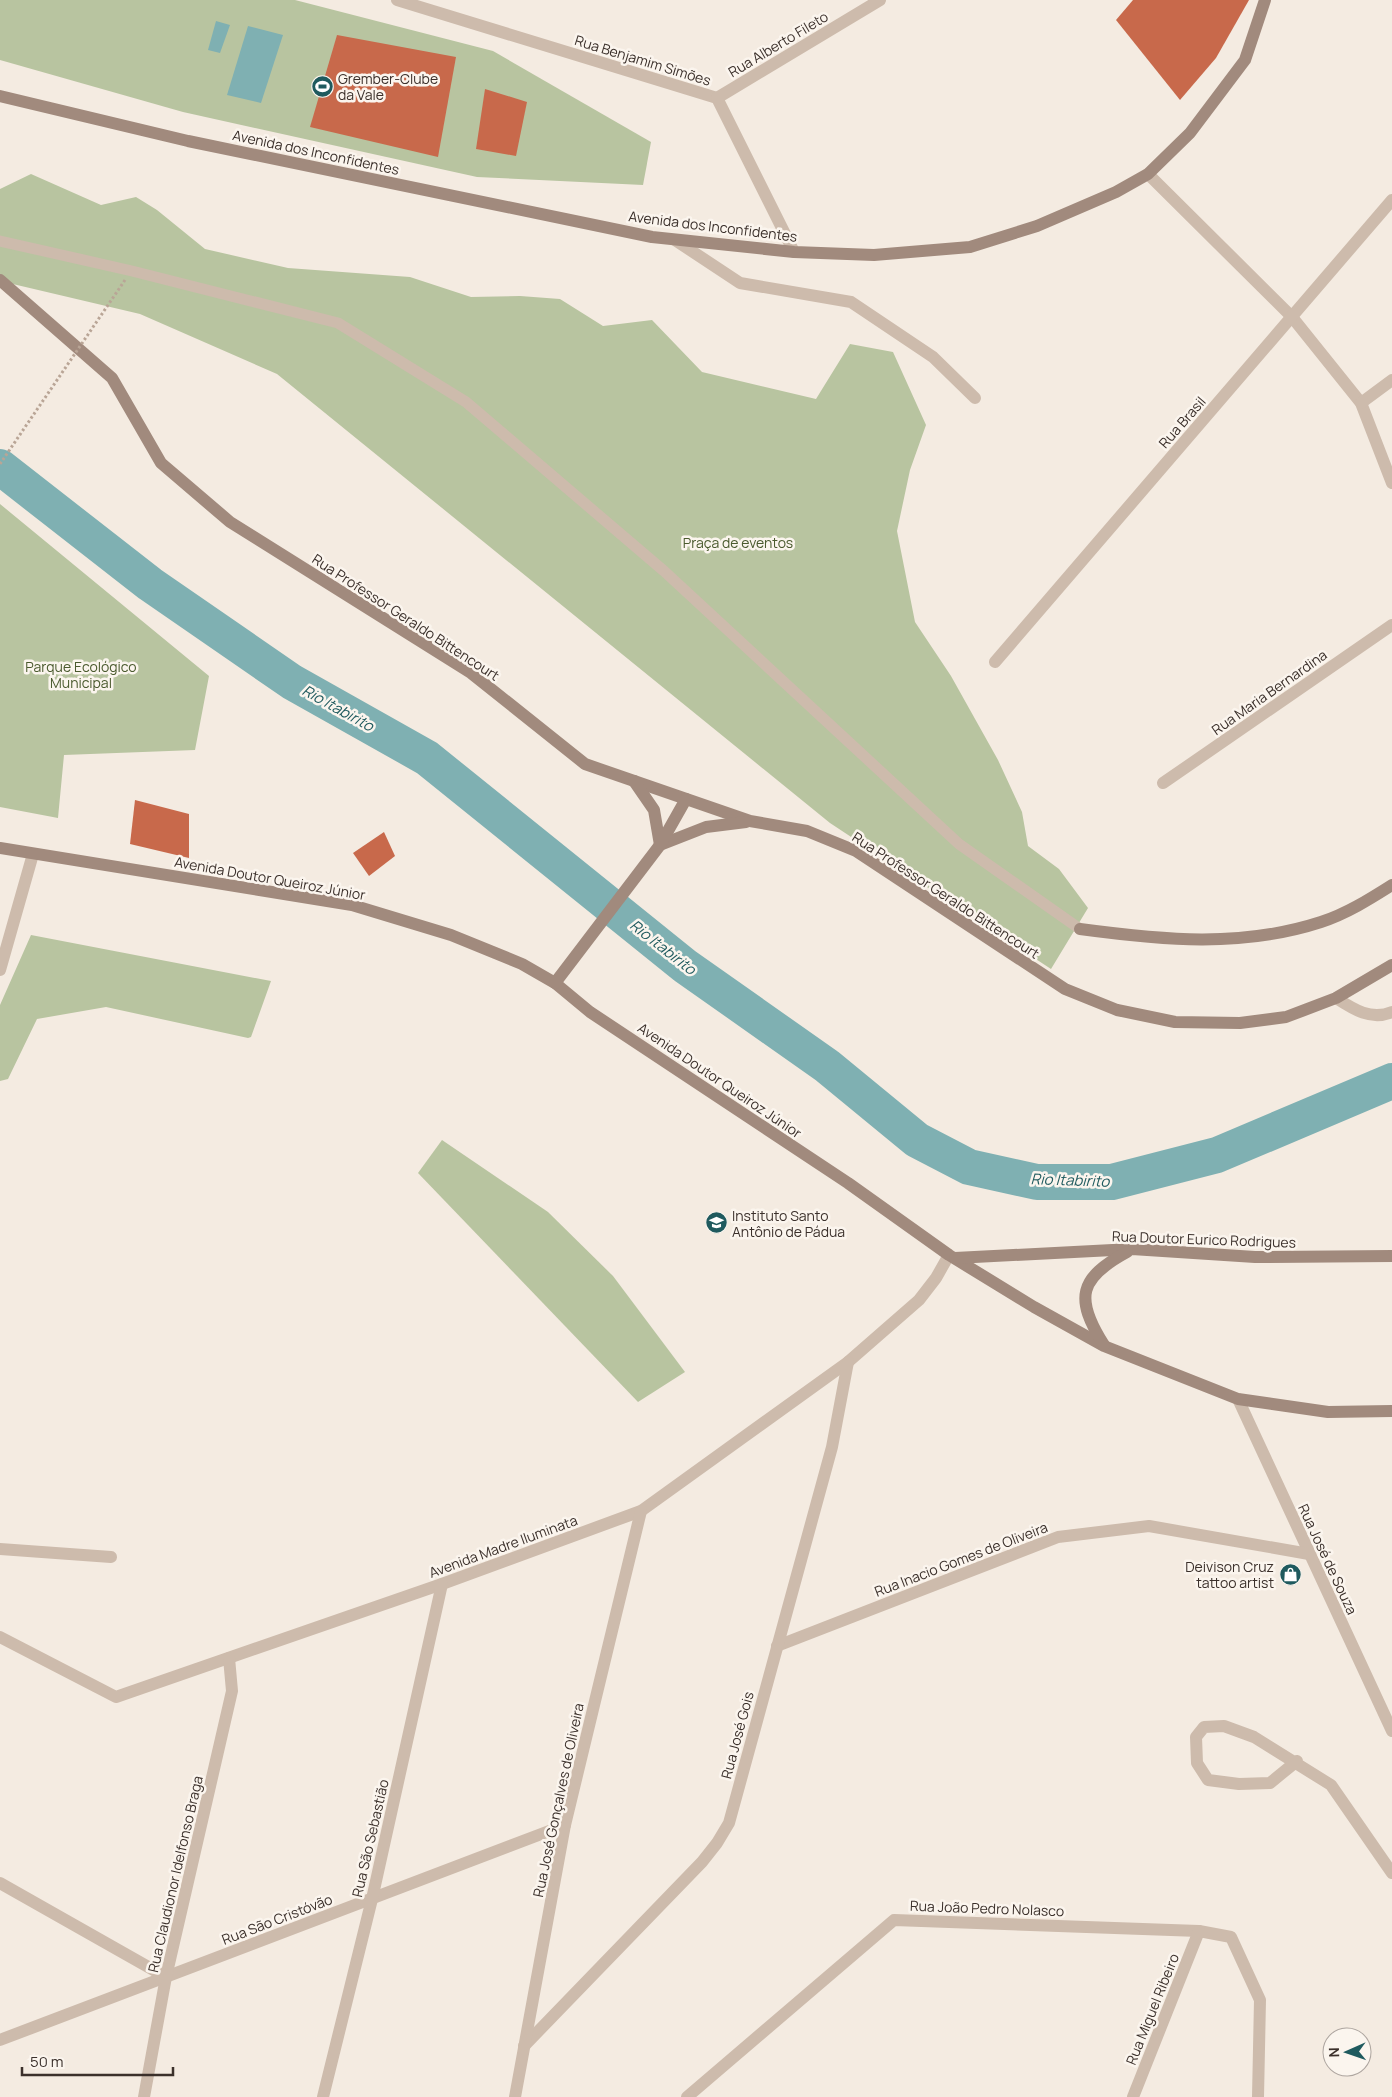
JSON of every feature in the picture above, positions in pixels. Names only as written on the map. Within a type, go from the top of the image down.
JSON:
[{"type":"main road","name":"Avenida dos Inconfidentes","points":[[0,96],[188,141],[652,237],[794,252],[874,255],[970,247],[1037,226],[1116,192],[1148,174],[1190,133],[1245,60],[1265,0]]},
{"type":"main road","name":"Rua Professor Geraldo Bittencourt","points":[[0,280],[112,378],[161,463],[230,522],[470,673],[585,764],[750,821],[807,831],[856,851],[1065,989],[1117,1010],[1175,1022],[1240,1023],[1286,1016],[1336,998],[1392,965]]},
{"type":"main road","points":[[634,781],[654,810],[660,845]]},
{"type":"main road","points":[[555,983],[651,858],[686,799]]},
{"type":"main road","points":[[660,845],[706,827],[750,821]]},
{"type":"main road","name":"Avenida Doutor Queiroz Júnior","points":[[0,848],[352,905],[451,935],[522,964],[555,983],[590,1012],[848,1183],[952,1256],[1034,1307],[1104,1346],[1238,1399],[1328,1412],[1392,1411]]},
{"type":"main road","points":[[1080,929],[1151,938],[1204,940],[1266,936],[1322,922],[1392,885]]},
{"type":"main road","points":[[1104,1346],[1090,1322],[1085,1305],[1087,1288],[1096,1272],[1132,1249]]},
{"type":"main road","name":"Rua Doutor Eurico Rodrigues","points":[[952,1256],[1132,1249],[1255,1257],[1392,1256]]},
{"type":"street","name":"Rua Benjamim Simões","points":[[397,0],[717,98],[794,252]]},
{"type":"street","name":"Rua Alberto Fileto","points":[[717,98],[880,0]]},
{"type":"street","points":[[1148,174],[1292,317],[1361,403],[1392,484]]},
{"type":"street","name":"Rua Brasil","points":[[995,662],[1392,200]]},
{"type":"street","points":[[676,240],[740,283],[851,302],[933,357],[975,398]]},
{"type":"street","points":[[1361,403],[1392,380]]},
{"type":"street","name":"Rua Maria Bernardina","points":[[1164,783],[1392,625]]},
{"type":"street","points":[[0,970],[33,854]]},
{"type":"street","points":[[1336,998],[1358,1012],[1385,1015],[1392,1012]]},
{"type":"street","name":"Avenida Madre Iluminata","points":[[0,1637],[116,1697],[442,1584],[641,1511],[848,1362],[919,1300],[952,1256]]},
{"type":"street","name":"Rua José Gois","points":[[524,2046],[702,1862],[717,1843],[729,1823],[832,1447],[848,1362]]},
{"type":"street","name":"Rua José de Souza","points":[[1238,1399],[1392,1731]]},
{"type":"street","name":"Rua José Gonçalves de Oliveira","points":[[515,2097],[565,1825],[641,1511]]},
{"type":"street","name":"Rua Inacio Gomes de Oliveira","points":[[778,1646],[1058,1537],[1149,1526],[1309,1554]]},
{"type":"street","points":[[0,1549],[111,1557]]},
{"type":"street","name":"Rua São Sebastião","points":[[323,2097],[372,1899],[442,1584]]},
{"type":"street","name":"Rua Claudionor Idelfonso Braga","points":[[144,2097],[166,1977],[232,1691],[229,1658]]},
{"type":"street","points":[[1297,1761],[1270,1783],[1238,1784],[1208,1780],[1197,1763],[1196,1737],[1204,1727],[1224,1726],[1254,1736],[1297,1761],[1331,1785],[1392,1873]]},
{"type":"street","name":"Rua São Cristóvão","points":[[0,2040],[565,1825]]},
{"type":"street","points":[[0,1884],[166,1977]]},
{"type":"street","name":"Rua João Pedro Nolasco","points":[[687,2097],[894,1920],[1198,1931],[1231,1936],[1260,2000],[1258,2097]]},
{"type":"street","name":"Rua Miguel Ribeiro","points":[[1133,2097],[1198,1931]]},
{"type":"lane","points":[[0,241],[132,271],[338,323],[466,402],[664,571],[959,844],[1080,929]]},
{"type":"path","points":[[0,464],[125,280]]},
{"type":"green space","name":"Grember-Clube da Vale","points":[[0,0],[295,0],[493,51],[651,142],[643,185],[477,177],[183,112],[0,60]]},
{"type":"green space","name":"Praça de eventos","points":[[31,174],[101,205],[136,197],[157,210],[205,249],[288,268],[410,277],[471,297],[520,296],[560,299],[603,326],[652,320],[702,372],[816,399],[850,344],[893,352],[926,425],[910,470],[897,531],[915,622],[951,676],[998,760],[1022,812],[1028,846],[1059,869],[1088,908],[1051,969],[830,823],[277,374],[140,314],[0,281],[0,189]]},
{"type":"green space","name":"Parque Ecológico Municipal","points":[[0,504],[209,676],[195,750],[64,755],[58,818],[0,807]]},
{"type":"green space","points":[[31,935],[271,981],[251,1037],[248,1038],[106,1007],[37,1019],[8,1079],[0,1081],[0,1005]]},
{"type":"green space","points":[[442,1140],[548,1212],[613,1276],[685,1372],[638,1402],[418,1173]]},
{"type":"water","points":[[216,21],[230,25],[220,53],[208,50]]},
{"type":"water","points":[[248,26],[283,35],[261,103],[227,95]]},
{"type":"building","points":[[1133,0],[1249,0],[1216,58],[1180,100],[1116,20]]},
{"type":"building","points":[[337,35],[456,57],[438,157],[310,127]]},
{"type":"building","points":[[485,89],[527,102],[516,156],[476,149]]},
{"type":"building","points":[[135,800],[189,814],[189,858],[130,844]]},
{"type":"building","points":[[384,832],[395,856],[369,876],[353,853]]},
{"type":"waterway","name":"Rio Itabirito","points":[[0,467],[150,584],[292,682],[427,758],[685,966],[827,1066],[917,1140],[969,1167],[1037,1182],[1112,1182],[1217,1155],[1392,1081]]},
{"type":"place","name":"Grember-Clube da Vale","points":[[322,86]]},
{"type":"place","name":"Instituto Santo Antônio de Pádua","points":[[716,1223]]},
{"type":"place","name":"Deivison Cruz tattoo artist","points":[[1290,1574]]}]
